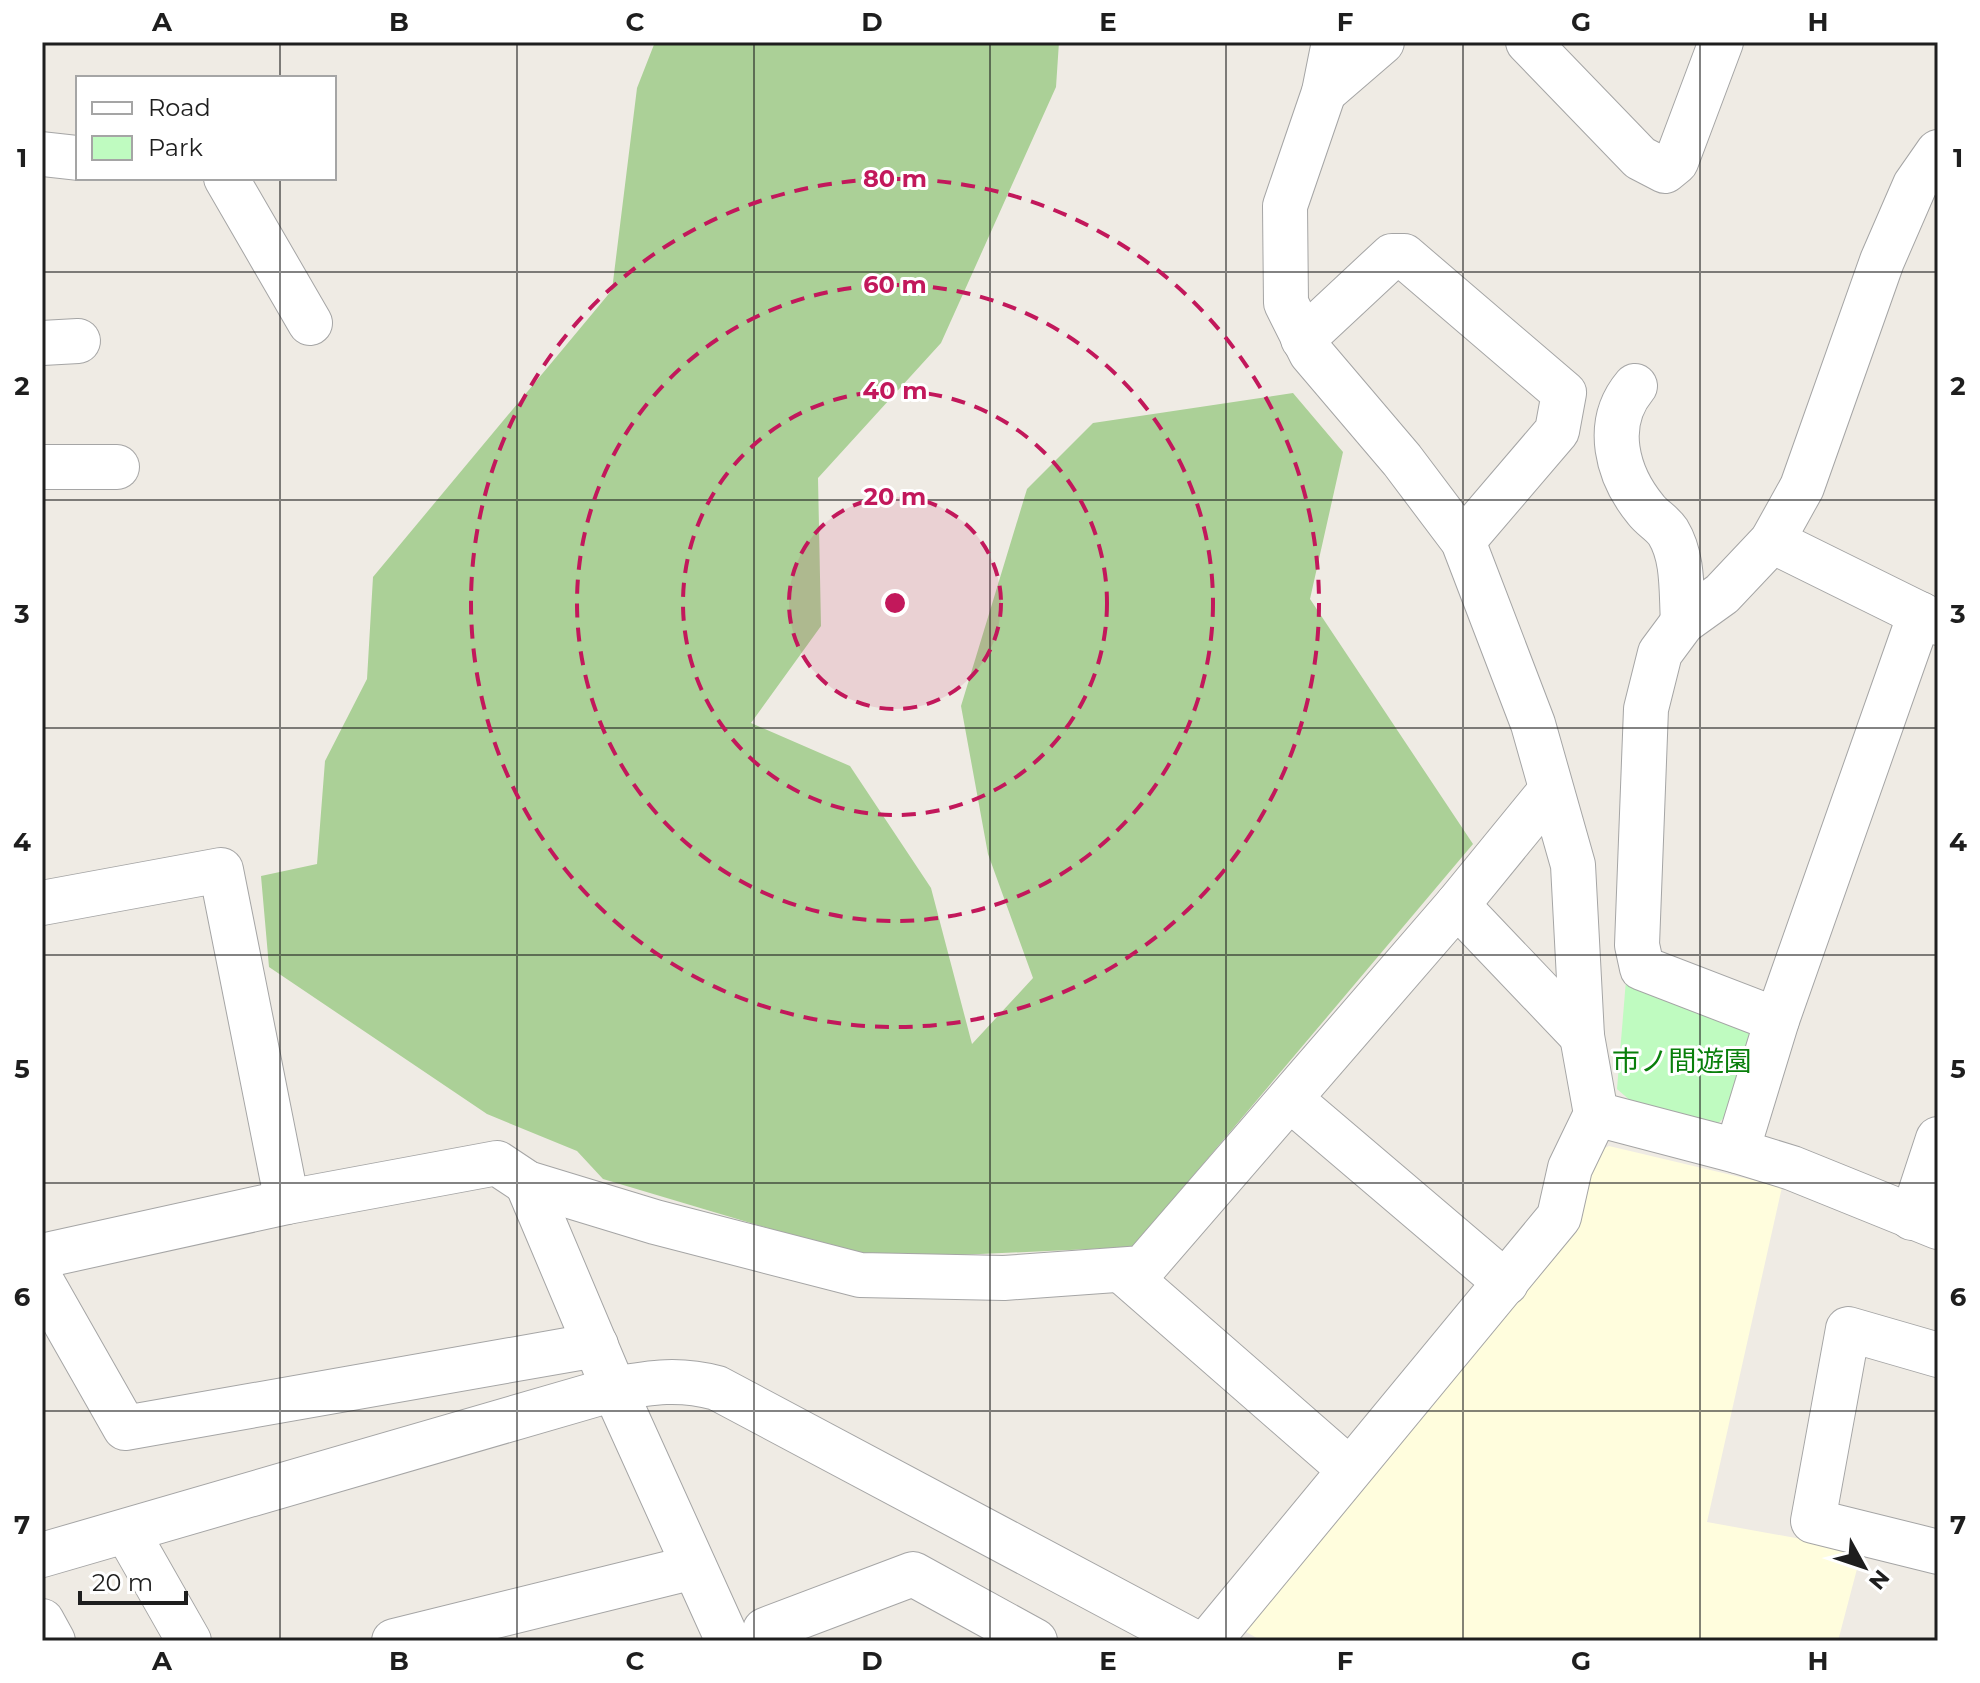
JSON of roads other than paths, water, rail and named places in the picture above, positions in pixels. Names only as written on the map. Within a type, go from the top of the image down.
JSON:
[{"type":"street","points":[[1209,1641],[1559,1217],[1570,1168],[1596,1114],[1582,1036],[1573,865],[1533,724],[1463,541],[1402,460],[1311,353],[1286,303],[1285,206],[1324,92],[1334,42]]},
{"type":"street","points":[[1324,92],[1382,42]]},
{"type":"street","points":[[1528,42],[1640,158],[1665,171],[1676,162],[1721,42]]},
{"type":"street","points":[[1777,1020],[1642,968],[1637,945],[1646,709],[1660,653],[1683,622],[1722,594],[1772,541],[1802,487],[1904,211],[1915,185],[1938,152]]},
{"type":"street","points":[[42,154],[76,158]]},
{"type":"street","points":[[227,180],[310,323]]},
{"type":"street","points":[[1303,339],[1392,256],[1404,256],[1564,393],[1557,431],[1463,541]]},
{"type":"street","points":[[1635,386],[1622,402],[1616,455],[1645,509],[1667,531],[1679,559],[1683,622]]},
{"type":"street","points":[[42,467],[117,467]]},
{"type":"street","points":[[1737,1151],[1777,1020],[1929,618],[1772,541]]},
{"type":"street","points":[[42,1256],[287,1202],[497,1163],[527,1183],[655,1222],[860,1275],[1004,1278],[1143,1268],[1291,1100],[1551,790]]},
{"type":"street","points":[[42,903],[221,870],[287,1202]]},
{"type":"street","points":[[1457,905],[1582,1036]]},
{"type":"street","points":[[1291,1100],[1506,1283]]},
{"type":"street","points":[[1596,1114],[1792,1168],[1925,1222],[1938,1139]]},
{"type":"street","points":[[527,1183],[614,1389],[728,1641]]},
{"type":"street","points":[[1121,1270],[1349,1469]]},
{"type":"street","points":[[42,1282],[125,1428],[596,1345]]},
{"type":"street","points":[[1938,1355],[1848,1329],[1813,1521],[1938,1552]]},
{"type":"street","points":[[42,1555],[614,1389],[666,1380],[690,1381],[717,1388],[1192,1641]]},
{"type":"street","points":[[127,1532],[189,1641]]},
{"type":"street","points":[[394,1641],[694,1567]]},
{"type":"street","points":[[769,1641],[765,1630],[913,1574],[1035,1641]]},
{"type":"street","points":[[42,1621],[53,1641]]},
{"type":"park label","name":"市ノ間遊園","points":[[1682,1061]]}]
